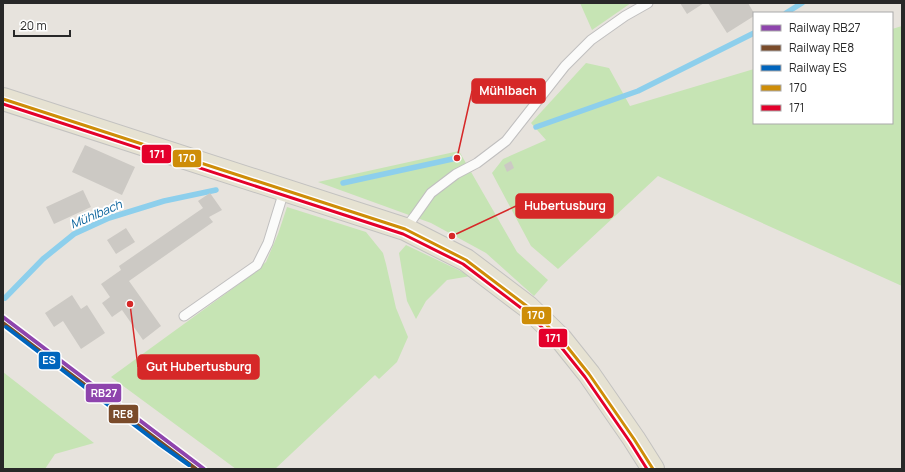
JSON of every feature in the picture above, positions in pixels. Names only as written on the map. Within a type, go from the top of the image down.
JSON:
[{"type":"main road","points":[[3,99],[405,230],[466,260],[528,307],[561,339],[589,374],[634,439],[652,469]]},
{"type":"lane","points":[[405,230],[431,193],[456,174],[477,163],[506,141],[565,66],[591,40],[625,16],[648,3]]},
{"type":"lane","points":[[184,316],[257,265],[268,243],[284,191]]},
{"type":"green space","points":[[580,3],[631,3],[592,30]]},
{"type":"green space","points":[[902,26],[902,286],[658,176],[558,269],[531,246],[492,173],[503,159],[546,140],[531,123],[586,63],[609,68],[630,106],[753,69],[753,124],[893,124],[893,29]]},
{"type":"green space","points":[[459,151],[517,252],[548,280],[534,296],[486,253],[431,223],[318,182]]},
{"type":"green space","points":[[287,207],[366,232],[383,253],[396,308],[408,337],[397,362],[379,379],[375,375],[275,469],[236,469],[111,377],[239,284],[266,262],[278,234]]},
{"type":"green space","points":[[406,245],[471,276],[447,280],[426,301],[416,319],[407,301],[399,253]]},
{"type":"green space","points":[[3,372],[94,443],[55,454],[45,469],[3,469]]},
{"type":"building","points":[[680,3],[704,3],[687,14]]},
{"type":"building","points":[[708,3],[748,3],[753,12],[753,17],[727,33]]},
{"type":"building","points":[[85,145],[135,167],[122,195],[72,172]]},
{"type":"building","points":[[511,161],[514,168],[507,172],[504,165]]},
{"type":"building","points":[[83,190],[91,207],[54,224],[46,207]]},
{"type":"building","points":[[210,193],[222,210],[209,217],[213,222],[129,281],[161,326],[143,340],[122,310],[112,317],[102,303],[110,297],[101,284],[121,270],[119,266],[203,208],[198,201]]},
{"type":"building","points":[[126,228],[135,242],[116,254],[107,240]]},
{"type":"building","points":[[72,295],[81,309],[87,305],[105,333],[81,349],[63,321],[54,327],[45,313]]},
{"type":"waterway","name":"Mühlbach","points":[[788,12],[802,3]]},
{"type":"waterway","name":"Mühlbach","points":[[536,127],[638,91],[753,34]]},
{"type":"waterway","name":"Mühlbach","points":[[343,183],[457,158]]},
{"type":"waterway","name":"Mühlbach","points":[[5,298],[43,259],[74,234],[109,218],[164,201],[216,190]]},
{"type":"rail line","name":"RB27","points":[[3,317],[204,469]]},
{"type":"rail line","name":"RE8","points":[[3,323],[196,469]]},
{"type":"rail line","name":"ES","points":[[6,327],[189,465]]},
{"type":"transit line","name":"170","points":[[3,99],[405,229],[466,260],[528,307],[561,339],[589,374],[653,469]]},
{"type":"transit line","name":"171","points":[[3,104],[403,234],[463,264],[525,311],[557,342],[585,377],[647,469]]},
{"type":"place","name":"Mühlbach","points":[[457,158]]},
{"type":"place","name":"Hubertusburg","points":[[452,236]]},
{"type":"place","name":"Gut Hubertusburg","points":[[130,304]]}]
